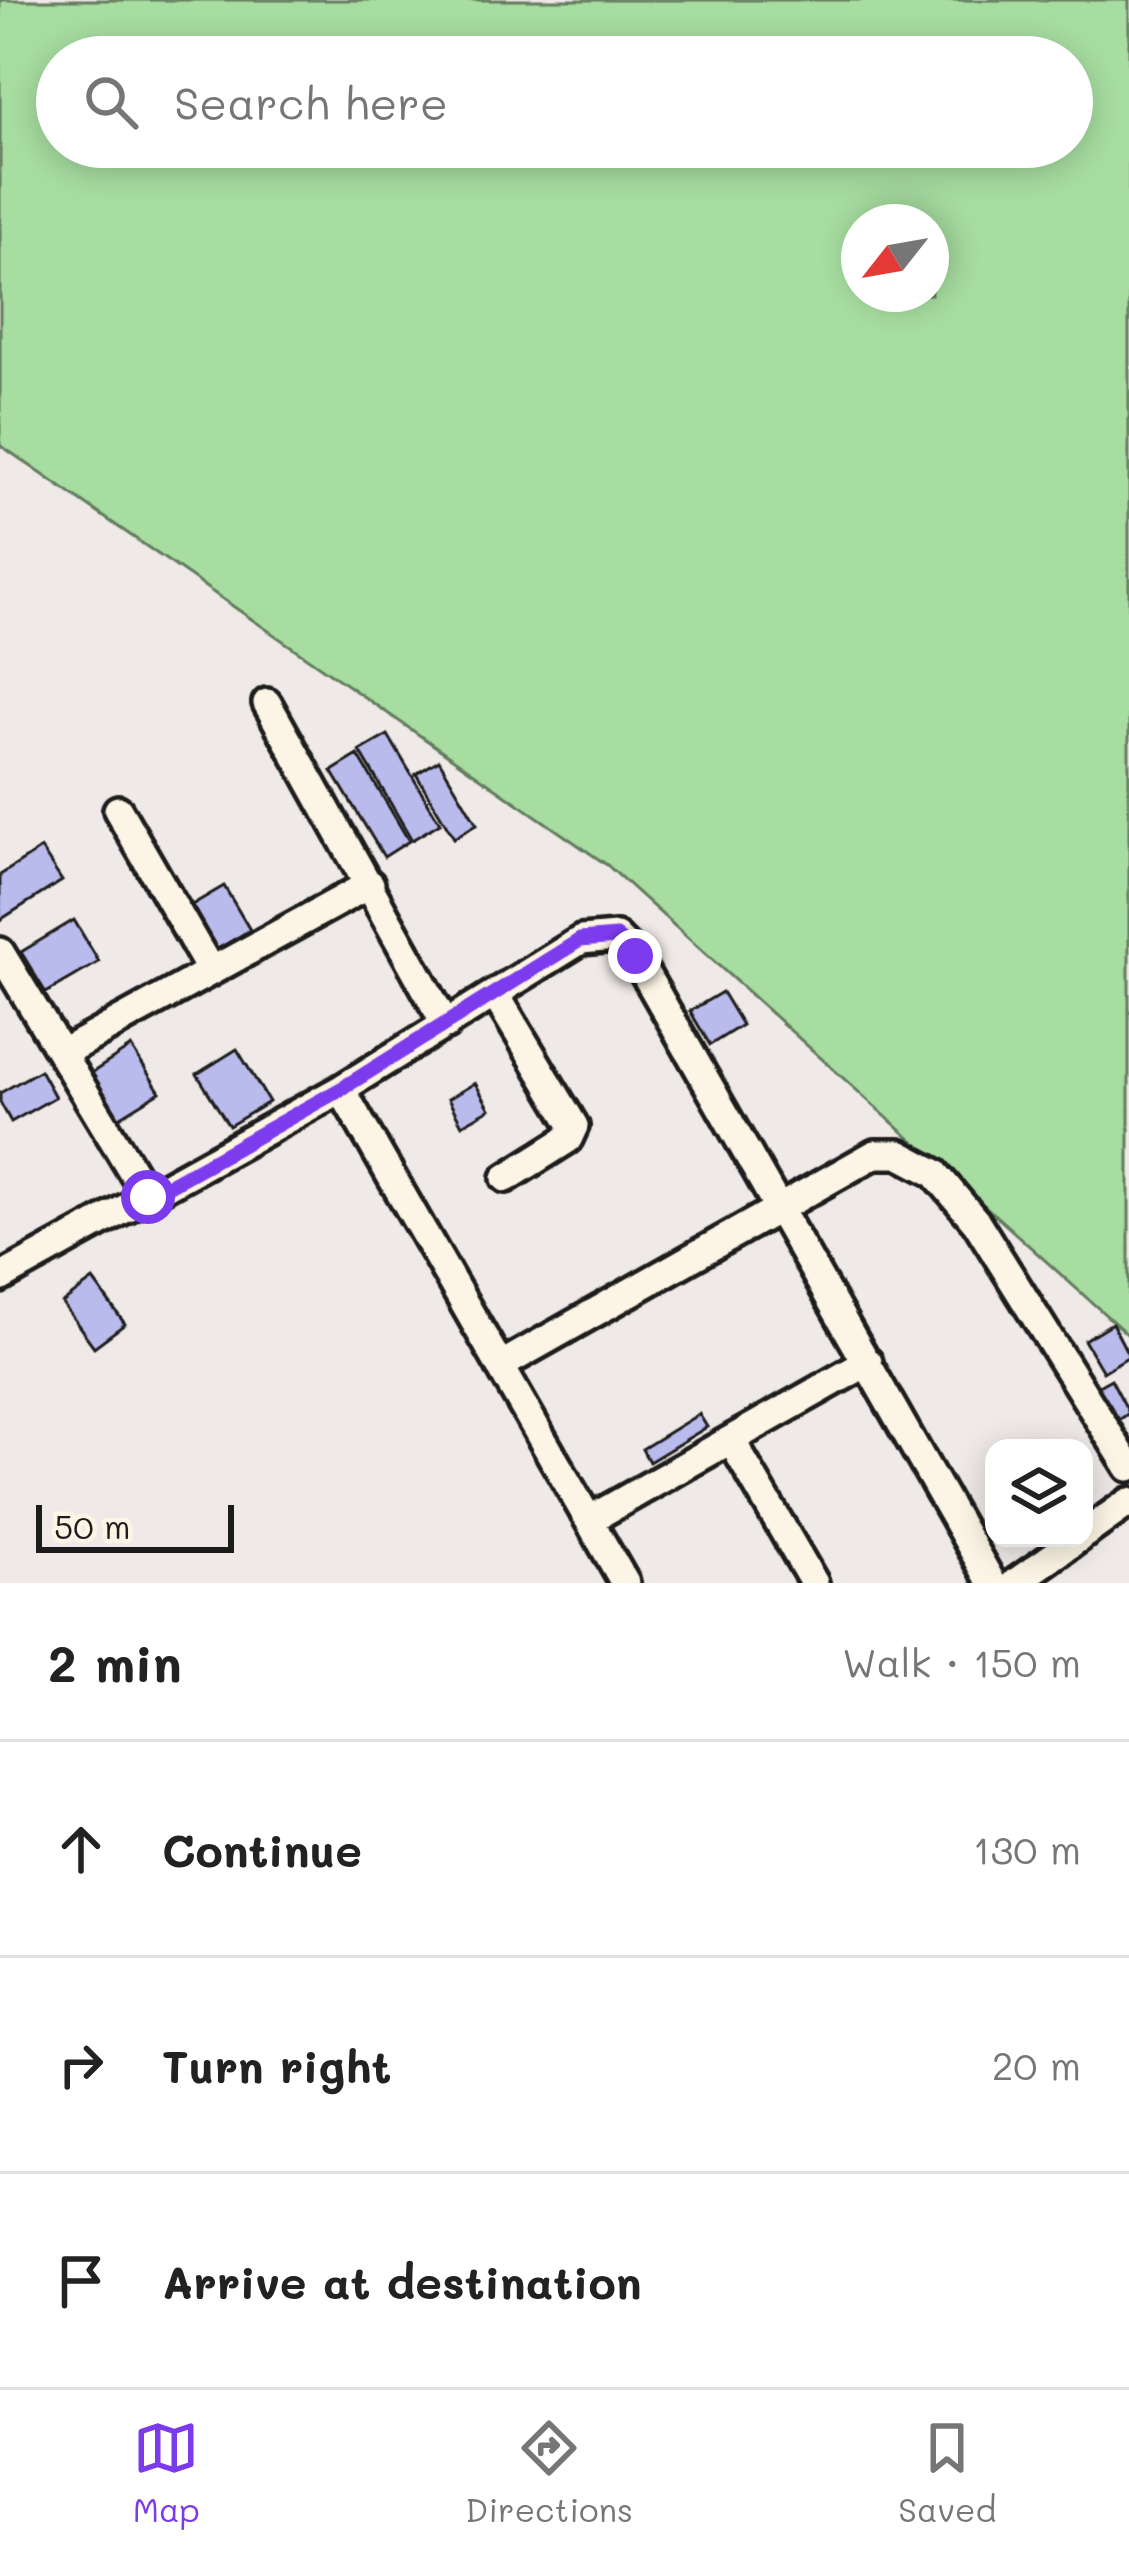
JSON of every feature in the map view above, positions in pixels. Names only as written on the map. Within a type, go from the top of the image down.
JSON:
[{"type":"street","points":[[267,703],[446,1025]]},
{"type":"street","points":[[118,810],[211,971]]},
{"type":"street","points":[[62,1053],[370,884]]},
{"type":"street","points":[[3,1269],[148,1197],[341,1089],[580,940],[616,937],[635,956],[992,1583]]},
{"type":"street","points":[[0,952],[148,1197]]},
{"type":"street","points":[[495,994],[574,1126],[568,1139],[506,1178]]},
{"type":"street","points":[[341,1089],[625,1583]]},
{"type":"street","points":[[500,1366],[875,1154],[899,1154],[935,1173],[977,1223],[1129,1467]]},
{"type":"street","points":[[589,1520],[868,1362]]},
{"type":"street","points":[[731,1440],[814,1583]]},
{"type":"street","points":[[1093,1528],[1129,1502]]},
{"type":"street","points":[[1015,1583],[1066,1547]]},
{"type":"green space","points":[[0,0],[1129,0],[1129,1336],[607,865],[0,445]]},
{"type":"building","points":[[388,735],[440,823],[412,840],[360,751]]},
{"type":"building","points":[[358,755],[409,841],[384,857],[332,771]]},
{"type":"building","points":[[439,760],[477,824],[454,838],[416,774]]},
{"type":"building","points":[[41,849],[62,881],[0,920],[0,875]]},
{"type":"building","points":[[224,886],[250,930],[216,950],[190,906]]},
{"type":"building","points":[[74,920],[99,962],[46,993],[21,952]]},
{"type":"building","points":[[722,992],[742,1025],[710,1045],[690,1011]]},
{"type":"building","points":[[131,1047],[160,1092],[118,1118],[90,1074]]},
{"type":"building","points":[[237,1049],[269,1102],[229,1126],[197,1074]]},
{"type":"building","points":[[40,1070],[55,1097],[11,1122],[0,1093]]},
{"type":"building","points":[[475,1083],[490,1109],[462,1125],[448,1099]]},
{"type":"building","points":[[93,1280],[125,1324],[94,1347],[62,1303]]},
{"type":"building","points":[[1112,1323],[1129,1356],[1103,1372],[1084,1340]]},
{"type":"building","points":[[1111,1379],[1129,1413],[1112,1425],[1093,1389]]},
{"type":"building","points":[[699,1414],[707,1427],[649,1462],[642,1449]]},
{"type":"route","points":[[148,1197],[341,1089],[580,940],[616,937],[635,956]]}]
